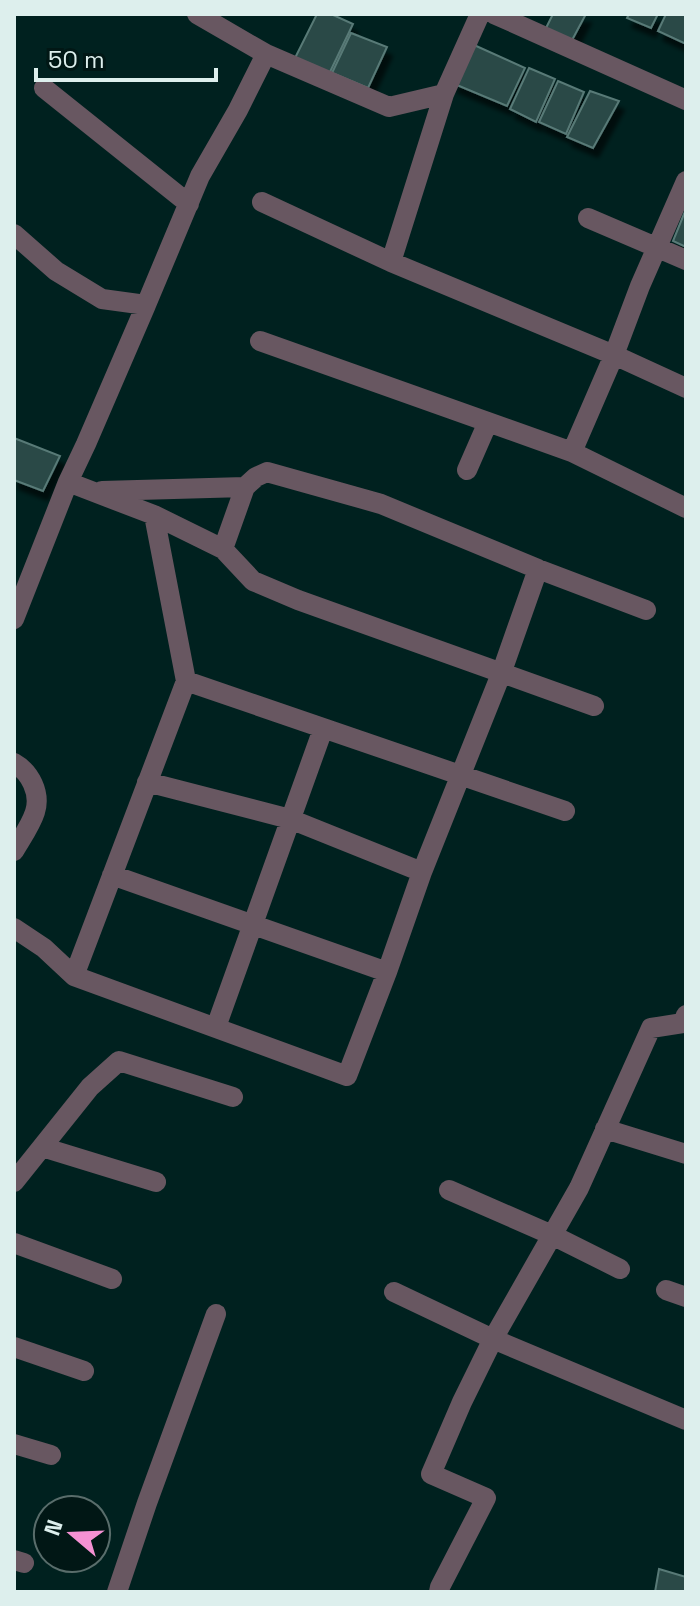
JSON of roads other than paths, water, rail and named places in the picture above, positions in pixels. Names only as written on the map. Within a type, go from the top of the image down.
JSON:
[{"type":"street","points":[[197,14],[266,54],[389,107],[444,94]]},
{"type":"street","points":[[391,262],[444,94],[480,14]]},
{"type":"street","points":[[494,14],[686,100]]},
{"type":"street","points":[[14,619],[68,482],[200,176],[266,54]]},
{"type":"street","points":[[44,88],[189,204]]},
{"type":"street","points":[[572,452],[686,181]]},
{"type":"street","points":[[262,202],[391,262],[686,388]]},
{"type":"street","points":[[588,218],[686,260]]},
{"type":"street","points":[[14,234],[56,271],[102,299],[146,305]]},
{"type":"street","points":[[260,341],[572,452],[686,508]]},
{"type":"street","points":[[467,470],[488,422]]},
{"type":"street","points":[[223,549],[245,487],[267,472],[381,504],[646,610]]},
{"type":"street","points":[[68,482],[154,515],[223,549],[253,581],[594,706]]},
{"type":"street","points":[[94,491],[245,487]]},
{"type":"street","points":[[74,976],[186,681],[154,515]]},
{"type":"street","points":[[14,928],[44,948],[74,976],[347,1076],[538,569]]},
{"type":"street","points":[[186,681],[565,811]]},
{"type":"street","points":[[216,1027],[323,729]]},
{"type":"street","points":[[14,763],[21,767],[35,786],[36,811],[14,851]]},
{"type":"street","points":[[147,782],[290,819],[422,872]]},
{"type":"street","points":[[112,875],[387,972]]},
{"type":"street","points":[[439,1592],[486,1498],[431,1474],[493,1339],[579,1188],[651,1028],[683,1023],[686,1015]]},
{"type":"street","points":[[14,1182],[90,1087],[119,1061],[233,1097]]},
{"type":"street","points":[[605,1129],[686,1154]]},
{"type":"street","points":[[42,1147],[156,1182]]},
{"type":"street","points":[[449,1190],[620,1269]]},
{"type":"street","points":[[14,1243],[112,1279]]},
{"type":"street","points":[[666,1290],[686,1297]]},
{"type":"street","points":[[394,1292],[493,1339],[686,1420]]},
{"type":"street","points":[[117,1592],[216,1314]]},
{"type":"street","points":[[14,1347],[84,1371]]},
{"type":"street","points":[[14,1444],[51,1455]]}]
